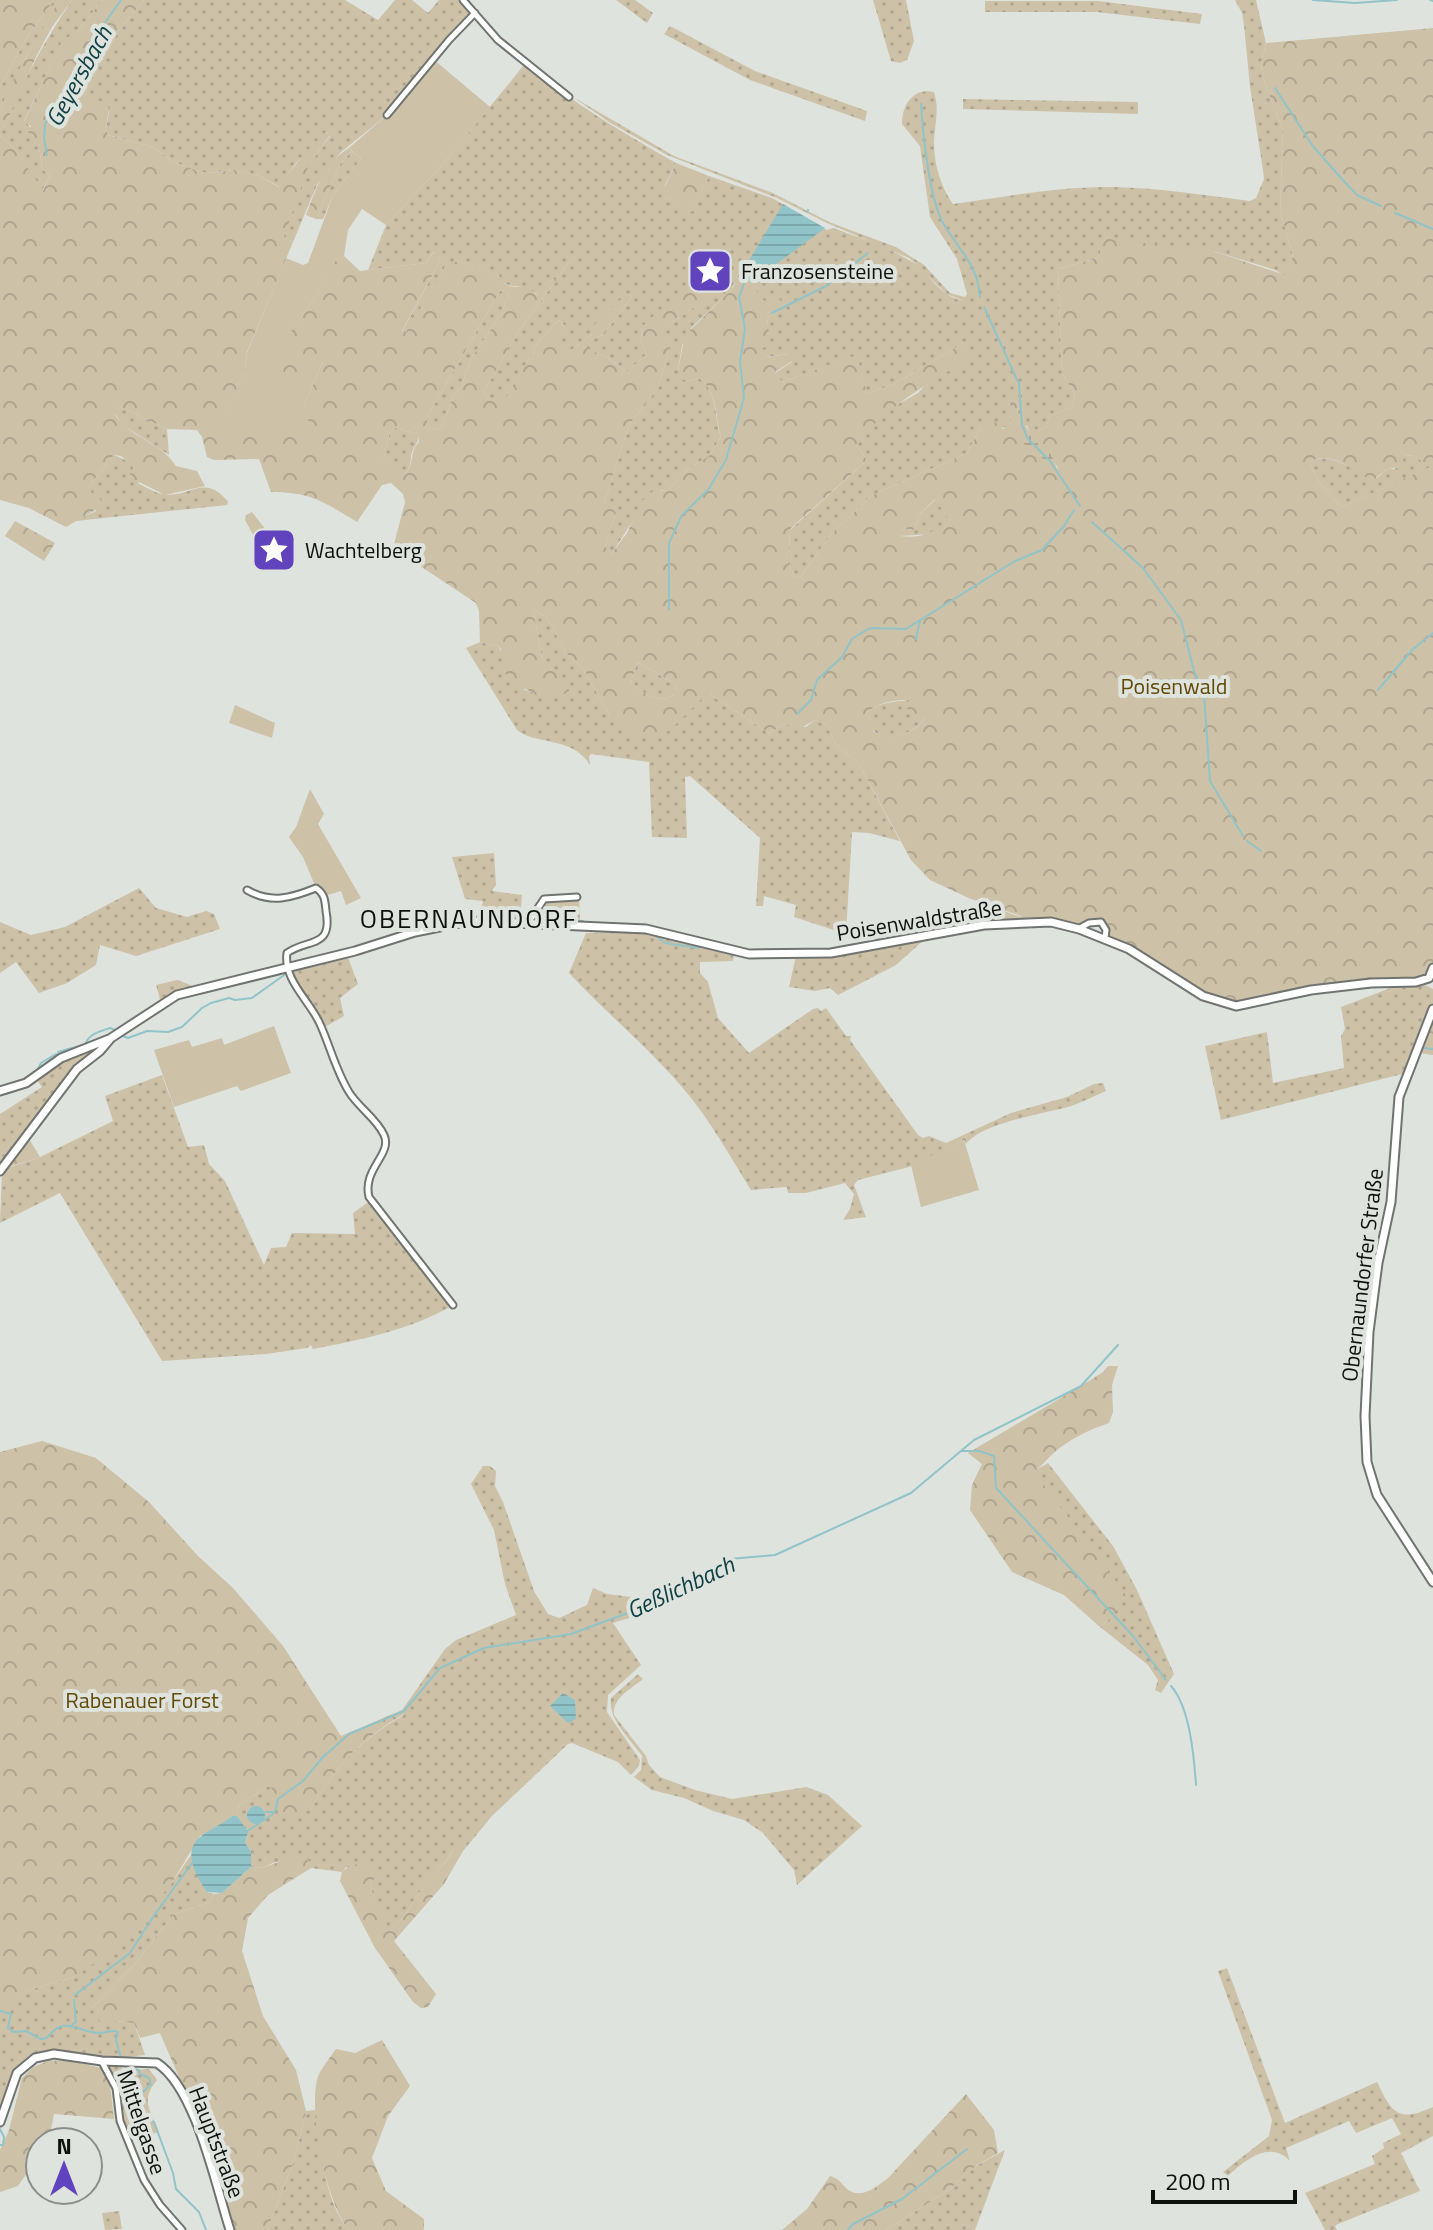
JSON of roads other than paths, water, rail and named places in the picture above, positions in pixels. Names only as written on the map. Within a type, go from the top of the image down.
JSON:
[{"type":"street","points":[[463,0],[498,40],[569,97]]},
{"type":"street","points":[[387,115],[475,13]]},
{"type":"street","points":[[247,890],[263,898],[282,899],[316,888],[324,896],[329,923],[327,931],[322,938],[287,953],[290,971],[297,988],[315,1013],[346,1088],[384,1135],[384,1151],[367,1180],[369,1197],[453,1305]]},
{"type":"street","points":[[528,924],[544,899],[577,897]]},
{"type":"street","name":"Poisenwaldstraße","points":[[0,1171],[71,1076],[111,1038],[177,995],[290,971],[444,925],[469,921],[646,929],[749,954],[840,952],[984,925],[1051,922],[1105,938],[1129,949],[1203,996],[1232,1006],[1311,990],[1431,980]]},
{"type":"street","points":[[1079,929],[1089,923],[1101,922],[1106,930],[1105,938]]},
{"type":"street","points":[[1431,980],[1433,968]]},
{"type":"street","name":"Obernaundorfer Straße","points":[[1433,1009],[1399,1097],[1391,1202],[1376,1274],[1369,1332],[1365,1416],[1367,1462],[1377,1495],[1433,1582]]},
{"type":"street","points":[[0,1091],[26,1083],[61,1058],[111,1038]]},
{"type":"street","points":[[0,2122],[17,2073],[28,2062],[54,2054],[102,2061]]},
{"type":"street","name":"Hauptstraße","points":[[102,2061],[150,2061],[166,2070],[186,2102],[205,2147],[230,2230]]},
{"type":"street","name":"Mittelgasse","points":[[102,2061],[116,2088],[120,2121],[144,2180],[182,2230]]},
{"type":"water","points":[[783,204],[825,228],[751,283],[742,272]]},
{"type":"water","points":[[563,1693],[575,1700],[576,1719],[568,1723],[550,1706]]},
{"type":"water","points":[[252,1806],[260,1806],[265,1815],[263,1822],[252,1824],[247,1819],[247,1811]]},
{"type":"water","points":[[232,1816],[237,1816],[248,1832],[245,1843],[251,1851],[251,1867],[222,1893],[207,1892],[193,1865],[192,1850],[199,1838]]},
{"type":"waterway","name":"Geyersbach","points":[[47,155],[45,124],[90,44],[121,0]]},
{"type":"waterway","points":[[1313,0],[1355,3],[1397,0]]},
{"type":"waterway","points":[[1275,88],[1312,145],[1340,177],[1357,195],[1381,206]]},
{"type":"waterway","points":[[921,104],[927,164],[937,210],[971,265],[980,297]]},
{"type":"waterway","points":[[1395,213],[1433,229]]},
{"type":"waterway","points":[[772,313],[826,286],[868,253]]},
{"type":"waterway","points":[[669,610],[669,543],[682,515],[708,490],[726,460],[744,398],[740,362],[745,329],[739,297],[747,275]]},
{"type":"waterway","points":[[984,307],[1019,384],[1022,425],[1028,439],[1050,461],[1080,506]]},
{"type":"waterway","points":[[797,714],[811,700],[817,680],[842,657],[852,639],[870,628],[906,629],[1015,561],[1042,550],[1074,510]]},
{"type":"waterway","points":[[1092,522],[1143,568],[1181,620],[1194,671],[1204,695],[1210,781],[1243,836]]},
{"type":"waterway","points":[[916,639],[920,620]]},
{"type":"waterway","points":[[1378,690],[1412,650],[1433,633]]},
{"type":"waterway","points":[[1247,841],[1261,851]]},
{"type":"waterway","points":[[399,933],[403,925],[433,925],[481,915],[527,919]]},
{"type":"waterway","points":[[532,919],[583,921]]},
{"type":"waterway","points":[[655,935],[665,943],[699,948]]},
{"type":"waterway","points":[[121,1035],[128,1038],[147,1031],[168,1032],[182,1027],[211,1003],[229,998],[252,998],[287,973]]},
{"type":"waterway","points":[[86,1043],[96,1033],[110,1028],[115,1030]]},
{"type":"waterway","points":[[58,1052],[83,1045]]},
{"type":"waterway","points":[[1424,1048],[1433,1049]]},
{"type":"waterway","points":[[37,1071],[41,1063],[56,1054]]},
{"type":"waterway","points":[[6,1094],[20,1089]]},
{"type":"waterway","name":"Geßlichbach","points":[[266,1812],[275,1812],[278,1799],[303,1781],[323,1757],[349,1734],[404,1711],[440,1668],[484,1648],[571,1634],[652,1604],[670,1589],[714,1573],[729,1559],[775,1555],[911,1493],[974,1440],[1081,1386],[1118,1345]]},
{"type":"waterway","points":[[961,1451],[979,1451],[994,1456],[996,1488],[1133,1636],[1166,1680]]},
{"type":"waterway","points":[[1171,1686],[1187,1719],[1196,1785]]},
{"type":"waterway","name":"Geßlichbach","points":[[246,1832],[273,1814]]},
{"type":"waterway","name":"Geßlichbach","points":[[75,1995],[130,1953],[192,1863]]},
{"type":"waterway","points":[[72,2025],[76,2022],[74,2000]]},
{"type":"waterway","points":[[0,2011],[11,2014],[8,2028],[13,2032],[26,2031],[41,2039],[65,2026],[99,2033],[118,2032],[116,2040],[121,2058]]},
{"type":"waterway","points":[[121,2065],[139,2070],[140,2074],[149,2078],[151,2084],[139,2096],[136,2107],[154,2122],[176,2189],[199,2212],[206,2230]]},
{"type":"waterway","points":[[0,2129],[4,2137],[3,2145],[0,2145]]},
{"type":"waterway","points":[[848,2230],[853,2224],[902,2199],[967,2149]]},
{"type":"place","name":"Franzosensteine","points":[[710,271]]},
{"type":"place","name":"Wachtelberg","points":[[274,550]]},
{"type":"district","name":"OBERNAUNDORF","points":[[469,918]]},
{"type":"park label","name":"Poisenwald","points":[[1174,686]]},
{"type":"park label","name":"Rabenauer Forst","points":[[142,1700]]}]
